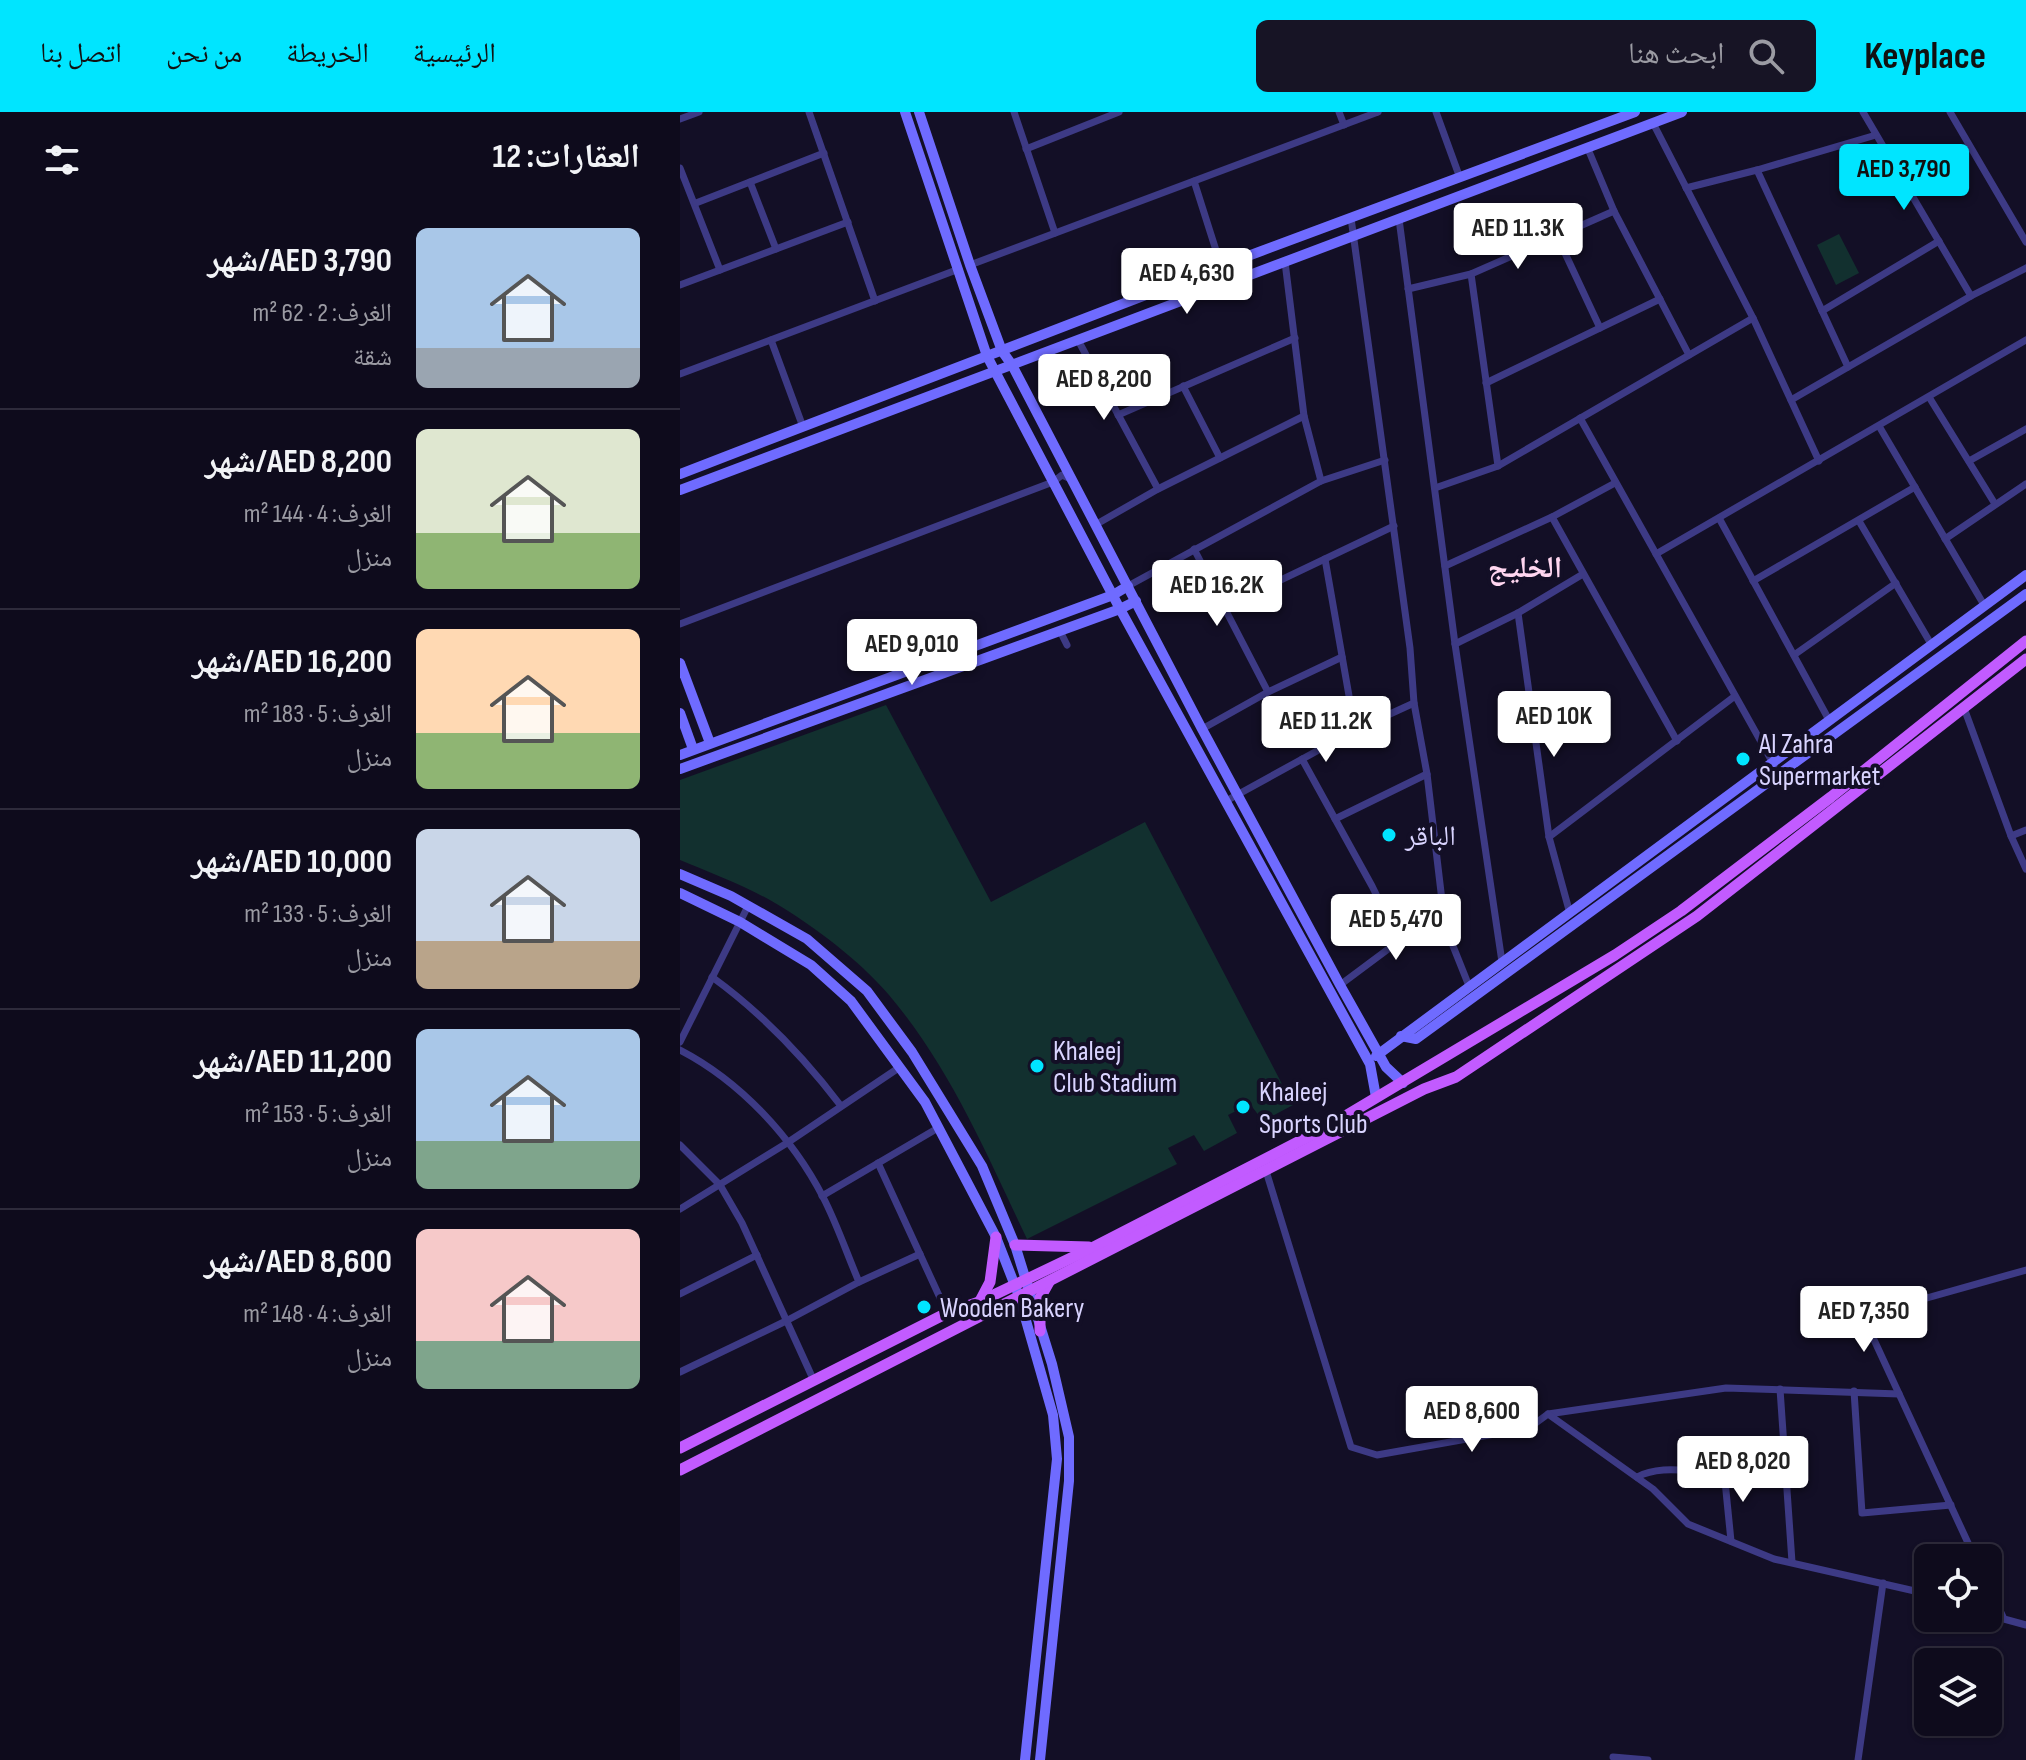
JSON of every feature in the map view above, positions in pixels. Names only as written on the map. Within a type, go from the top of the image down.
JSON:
[{"type":"main road","points":[[680,1448],[947,1313],[979,1302],[1094,1247],[1268,1159],[1403,1083],[1615,955],[1681,911],[1831,797],[2026,641]]},
{"type":"main road","points":[[680,1470],[1424,1089],[1456,1077],[1697,916],[2026,659]]},
{"type":"main road","points":[[979,1302],[990,1282],[996,1237]]},
{"type":"main road","points":[[1015,1245],[1094,1247]]},
{"type":"main road","points":[[1040,1331],[1040,1298],[1050,1281]]},
{"type":"street","points":[[680,119],[699,112]]},
{"type":"street","points":[[809,112],[875,301]]},
{"type":"street","points":[[905,112],[964,267],[1002,351],[1340,985],[1386,1067],[1403,1083]]},
{"type":"street","points":[[919,112],[987,356],[1120,609],[1370,1064],[1376,1097]]},
{"type":"street","points":[[1014,112],[1055,233]]},
{"type":"street","points":[[1026,149],[1119,112]]},
{"type":"street","points":[[1339,112],[1344,125]]},
{"type":"street","points":[[680,374],[1378,112]]},
{"type":"street","points":[[1436,112],[1460,178]]},
{"type":"street","points":[[680,474],[1221,266],[1635,112]]},
{"type":"street","points":[[680,490],[1682,112]]},
{"type":"street","points":[[1863,112],[1971,296]]},
{"type":"street","points":[[1950,112],[2026,242]]},
{"type":"street","points":[[1653,123],[1753,318],[1819,461]]},
{"type":"street","points":[[1686,188],[1876,135]]},
{"type":"street","points":[[1588,149],[1614,211],[1689,355]]},
{"type":"street","points":[[696,203],[824,153]]},
{"type":"street","points":[[680,168],[720,270]]},
{"type":"street","points":[[1757,170],[1848,367]]},
{"type":"street","points":[[1194,181],[1221,266]]},
{"type":"street","points":[[750,182],[776,249]]},
{"type":"street","points":[[1408,289],[1471,274],[1614,211]]},
{"type":"street","points":[[1351,218],[1445,926],[1469,986]]},
{"type":"street","points":[[1399,219],[1455,644],[1502,962]]},
{"type":"street","points":[[680,285],[848,222]]},
{"type":"street","points":[[1557,236],[1600,328]]},
{"type":"street","points":[[1822,311],[1939,241]]},
{"type":"street","points":[[1285,262],[1304,416],[1321,481]]},
{"type":"street","points":[[1791,400],[1971,296],[2026,268]]},
{"type":"street","points":[[1471,274],[1498,466]]},
{"type":"street","points":[[1486,383],[1660,299]]},
{"type":"street","points":[[1435,488],[1498,466],[1753,318]]},
{"type":"street","points":[[1118,415],[1295,338]]},
{"type":"street","points":[[771,340],[803,427]]},
{"type":"street","points":[[1078,340],[1158,489]]},
{"type":"street","points":[[1656,554],[2026,340]]},
{"type":"street","points":[[1183,386],[1220,458]]},
{"type":"street","points":[[1929,397],[1995,504]]},
{"type":"street","points":[[1095,525],[1158,489],[1304,416]]},
{"type":"street","points":[[1580,418],[1781,774]]},
{"type":"street","points":[[1879,426],[1984,605]]},
{"type":"street","points":[[1969,461],[2026,429]]},
{"type":"street","points":[[680,755],[1113,595],[1321,481],[1385,460]]},
{"type":"street","points":[[680,624],[1053,482],[1062,475],[1071,479]]},
{"type":"street","points":[[1445,566],[1552,517],[1615,483]]},
{"type":"street","points":[[1945,539],[2026,484]]},
{"type":"street","points":[[1753,581],[1915,487]]},
{"type":"street","points":[[1552,517],[1677,741]]},
{"type":"street","points":[[1719,518],[1829,720]]},
{"type":"street","points":[[1859,521],[1931,644]]},
{"type":"street","points":[[1224,607],[1394,526]]},
{"type":"street","points":[[1194,549],[1268,692]]},
{"type":"street","points":[[1325,559],[1355,730]]},
{"type":"street","points":[[1455,644],[1518,613],[1583,574]]},
{"type":"street","points":[[1370,1064],[1379,1051],[2026,575]]},
{"type":"street","points":[[1794,655],[1896,583]]},
{"type":"street","points":[[1401,1036],[1416,1039],[2026,594]]},
{"type":"street","points":[[680,769],[1136,601]]},
{"type":"street","points":[[1518,613],[1549,837],[1569,910]]},
{"type":"street","points":[[1060,631],[1067,645]]},
{"type":"street","points":[[1202,729],[1268,692],[1342,657]]},
{"type":"street","points":[[680,663],[710,743]]},
{"type":"street","points":[[1549,837],[1735,696]]},
{"type":"street","points":[[1226,801],[1355,730],[1414,703]]},
{"type":"street","points":[[1964,708],[2026,869]]},
{"type":"street","points":[[680,713],[693,749]]},
{"type":"street","points":[[1302,759],[1399,941]]},
{"type":"street","points":[[1335,819],[1427,774]]},
{"type":"street","points":[[2011,836],[2026,830]]},
{"type":"street","points":[[2017,847],[2026,843]]},
{"type":"street","points":[[680,874],[748,906],[807,939],[867,991],[912,1052],[982,1166],[1015,1245],[1026,1278],[1024,1294],[1053,1415],[1057,1459],[1025,1760]]},
{"type":"street","points":[[680,893],[740,922],[811,965],[851,1001],[925,1102],[996,1237],[1012,1284],[1024,1294],[1040,1331],[1052,1364],[1069,1437],[1069,1481],[1040,1760]]},
{"type":"street","points":[[680,1042],[748,906]]},
{"type":"street","points":[[1340,985],[1399,941],[1445,926]]},
{"type":"street","points":[[712,977],[769,1022],[813,1069],[841,1106]]},
{"type":"street","points":[[680,1050],[724,1077],[757,1107],[787,1143],[822,1196],[859,1282]]},
{"type":"street","points":[[680,1209],[787,1143],[900,1067]]},
{"type":"street","points":[[822,1196],[938,1128]]},
{"type":"street","points":[[680,1145],[720,1185],[742,1223],[814,1381]]},
{"type":"street","points":[[878,1163],[947,1313]]},
{"type":"street","points":[[1266,1171],[1351,1447],[1377,1455],[1529,1428],[1548,1414],[1726,1388],[1899,1394]]},
{"type":"street","points":[[680,1372],[920,1254]]},
{"type":"street","points":[[680,1294],[757,1255]]},
{"type":"street","points":[[1969,1544],[1863,1316],[2026,1270]]},
{"type":"street","points":[[1780,1389],[1792,1562]]},
{"type":"street","points":[[1854,1391],[1862,1513],[1951,1505]]},
{"type":"street","points":[[1548,1414],[1653,1489],[1688,1524],[1774,1559],[1914,1591]]},
{"type":"street","points":[[1637,1477],[1662,1470],[1724,1471],[1785,1467]]},
{"type":"street","points":[[1724,1471],[1731,1541]]},
{"type":"street","points":[[1858,1760],[1883,1583]]},
{"type":"street","points":[[2002,1615],[2004,1619],[2026,1625]]},
{"type":"street","points":[[1613,1757],[1648,1760]]},
{"type":"green space","points":[[1839,234],[1859,273],[1836,285],[1817,245]]},
{"type":"green space","points":[[886,705],[991,902],[1145,822],[1293,1105],[1263,1121],[1250,1104],[1228,1115],[1237,1133],[1204,1151],[1194,1135],[1168,1148],[1177,1164],[1027,1239],[949,1082],[889,995],[864,969],[805,922],[740,885],[680,860],[680,780]]},
{"type":"place","name":"Al Zahra Supermarket","points":[[1743,759]]},
{"type":"place","name":"الباقر","points":[[1389,835]]},
{"type":"place","name":"Khaleej Club Stadium","points":[[1037,1066]]},
{"type":"place","name":"Khaleej Sports Club","points":[[1243,1107]]},
{"type":"place","name":"Wooden Bakery","points":[[924,1307]]},
{"type":"district","name":"الخليج","points":[[1525,567]]}]
